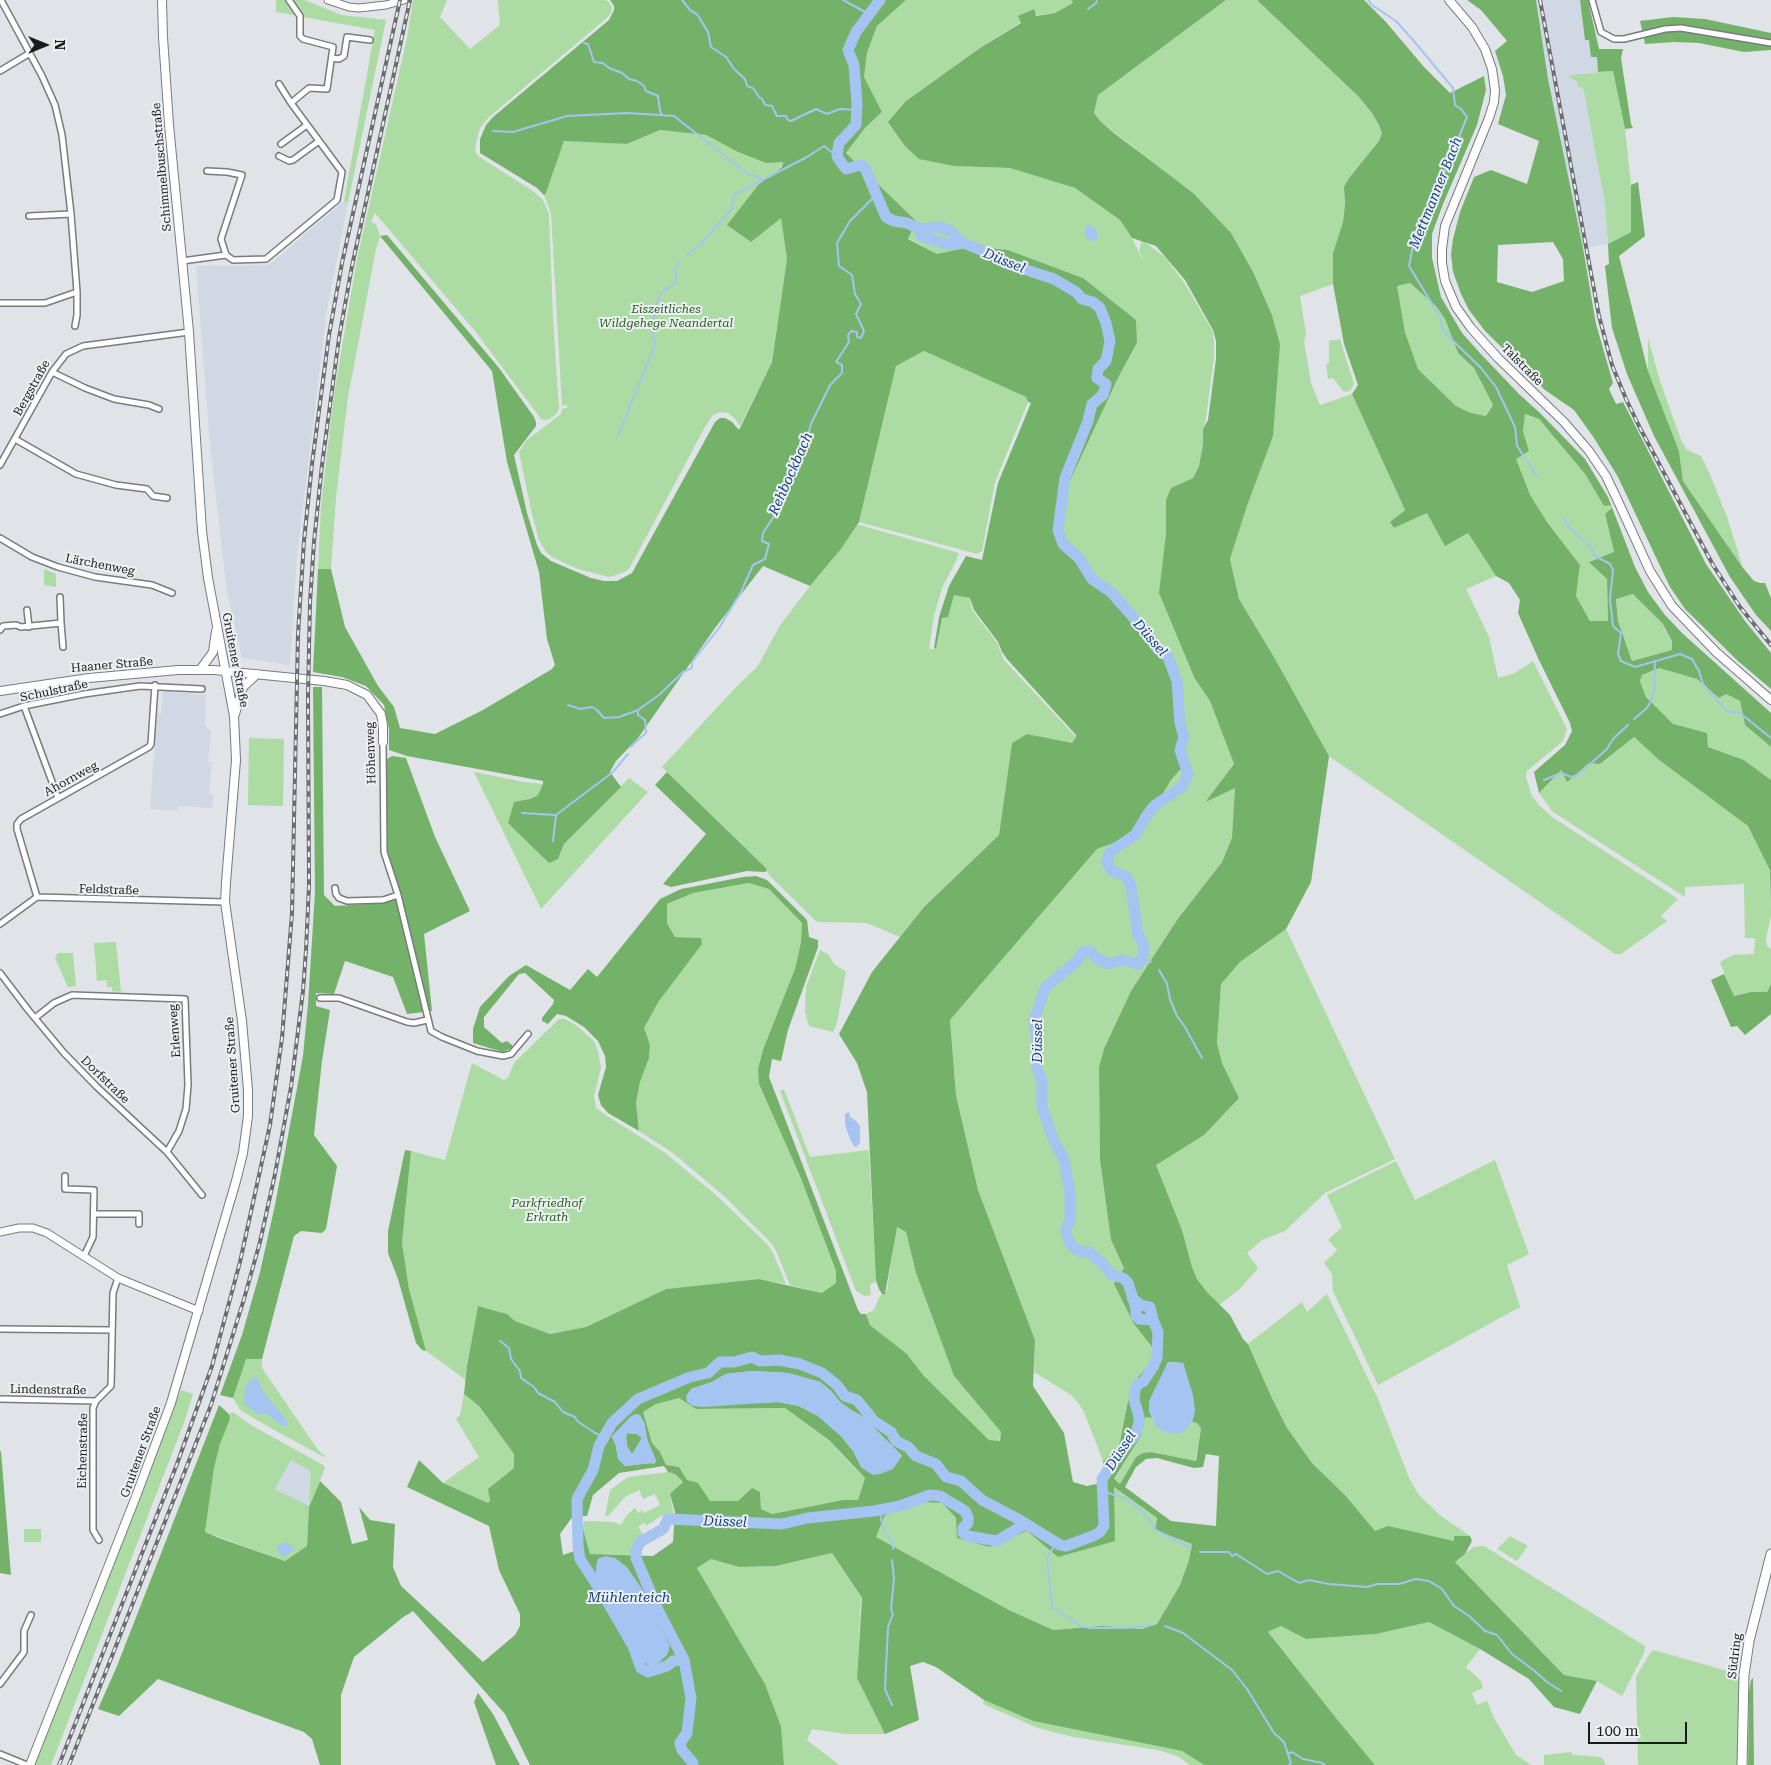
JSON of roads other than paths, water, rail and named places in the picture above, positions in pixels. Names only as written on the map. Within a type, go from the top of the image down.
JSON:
[{"type":"main road","name":"Schimmelbuschstraße","points":[[162,0],[168,116],[189,332]]},
{"type":"main road","name":"Talstraße","points":[[1449,0],[1472,27],[1485,49],[1492,70],[1494,90],[1494,102],[1489,118],[1445,226],[1442,263],[1445,281],[1456,307],[1471,328],[1498,358],[1564,422],[1589,451],[1606,476],[1650,571],[1672,606],[1716,652],[1771,700]]},
{"type":"main road","name":"Gruitener Straße","points":[[28,1765],[158,1441],[199,1312],[236,1181],[243,1153],[248,1116],[248,1090],[242,1021],[226,902],[236,760],[234,716],[217,628],[202,531],[189,332]]},
{"type":"main road","points":[[200,670],[213,652],[217,628]]},
{"type":"main road","name":"Haaner Straße","points":[[0,691],[89,678],[200,670],[227,672]]},
{"type":"main road","name":"Höhenweg","points":[[227,672],[337,683],[356,689],[367,695],[381,714],[383,742]]},
{"type":"main road","points":[[234,716],[243,687],[258,674]]},
{"type":"main road","name":"Südring","points":[[1742,1765],[1744,1675],[1756,1606],[1771,1554]]},
{"type":"street","points":[[1,0],[43,78],[57,113],[62,135],[77,292],[75,326]]},
{"type":"street","points":[[289,0],[300,16],[300,36],[303,39],[333,47],[327,89],[309,88],[291,103]]},
{"type":"street","points":[[328,0],[349,7],[359,8],[386,5],[404,0]]},
{"type":"street","points":[[1592,0],[1601,32],[1614,39],[1624,39],[1665,29],[1681,28],[1771,42]]},
{"type":"street","points":[[332,58],[339,59],[344,56],[347,37],[370,40]]},
{"type":"street","points":[[0,71],[30,52]]},
{"type":"street","points":[[182,261],[226,255],[234,260],[266,259],[337,200],[342,172],[279,84]]},
{"type":"street","points":[[281,144],[307,125]]},
{"type":"street","points":[[279,156],[289,161],[293,160],[319,141]]},
{"type":"street","points":[[207,171],[242,175],[221,239],[226,255]]},
{"type":"street","points":[[29,216],[71,214]]},
{"type":"street","points":[[0,303],[45,303],[77,292]]},
{"type":"street","name":"Bergstraße","points":[[0,465],[52,372],[66,354],[83,346],[189,332]]},
{"type":"street","points":[[52,372],[114,399],[149,405],[159,409]]},
{"type":"street","points":[[15,439],[76,474],[116,485],[147,489],[153,496],[166,498]]},
{"type":"street","name":"Lärchenweg","points":[[0,538],[32,557],[58,567],[96,577],[152,585],[172,593]]},
{"type":"street","points":[[60,597],[64,647]]},
{"type":"street","points":[[27,610],[29,627]]},
{"type":"street","points":[[0,630],[2,626],[16,625],[21,628],[61,623]]},
{"type":"street","name":"Schulstraße","points":[[0,714],[24,706],[84,694],[140,686],[155,685],[202,689]]},
{"type":"street","name":"Ahornweg","points":[[37,897],[16,830],[17,824],[21,819],[149,747],[151,744],[155,685]]},
{"type":"street","points":[[24,706],[58,798]]},
{"type":"street","name":"Höhenweg","points":[[383,742],[384,852],[398,895],[431,1031],[477,1051],[496,1056],[511,1054],[528,1034]]},
{"type":"street","points":[[335,888],[339,898],[348,901],[383,900],[398,895]]},
{"type":"street","points":[[0,924],[37,897]]},
{"type":"street","name":"Feldstraße","points":[[37,897],[226,902]]},
{"type":"street","name":"Dorfstraße","points":[[0,973],[64,1053],[97,1087],[167,1152],[202,1195]]},
{"type":"street","name":"Erlenweg","points":[[35,1018],[54,1003],[72,995],[185,999],[188,1085],[186,1109],[179,1131],[167,1152]]},
{"type":"street","points":[[320,998],[339,998],[407,1022],[427,1020]]},
{"type":"street","points":[[65,1176],[65,1188],[94,1190],[95,1214],[93,1237],[84,1256]]},
{"type":"street","points":[[95,1214],[139,1214],[140,1224]]},
{"type":"street","points":[[0,1232],[19,1228],[33,1228],[47,1234],[118,1278],[199,1312]]},
{"type":"street","name":"Eichenstraße","points":[[98,1540],[93,1530],[92,1507],[93,1408],[96,1401],[111,1386],[113,1292],[118,1278]]},
{"type":"street","points":[[0,1329],[112,1330]]},
{"type":"street","name":"Lindenstraße","points":[[0,1400],[96,1401]]},
{"type":"street","points":[[0,1684],[24,1652],[24,1631],[31,1616]]},
{"type":"street","points":[[0,1754],[28,1765]]},
{"type":"water","points":[[1090,225],[1097,231],[1098,239],[1094,241],[1089,240],[1085,235],[1086,226]]},
{"type":"water","points":[[849,1112],[850,1117],[860,1126],[860,1143],[856,1147],[850,1139],[845,1125],[845,1114]]},
{"type":"water","points":[[1168,1362],[1183,1363],[1193,1395],[1195,1410],[1192,1422],[1184,1432],[1172,1434],[1162,1431],[1156,1426],[1149,1411],[1149,1401]]},
{"type":"water","points":[[752,1371],[788,1373],[820,1382],[840,1402],[862,1416],[902,1456],[893,1469],[873,1475],[862,1468],[853,1451],[841,1436],[818,1416],[799,1406],[778,1402],[703,1407],[693,1406],[687,1402],[686,1396],[691,1389],[712,1382],[726,1374]]},
{"type":"water","points":[[255,1377],[259,1381],[262,1390],[287,1421],[287,1426],[282,1426],[266,1413],[259,1415],[245,1405],[246,1387],[250,1380]]},
{"type":"water","points":[[640,1415],[644,1422],[647,1439],[656,1461],[654,1464],[625,1466],[618,1459],[612,1436],[631,1416]],"holes":[[[627,1433],[637,1434],[642,1438],[632,1454],[627,1446]]]},
{"type":"water","points":[[286,1542],[294,1550],[284,1556],[279,1554],[277,1546]]},
{"type":"water","name":"Mühlenteich","points":[[605,1556],[615,1558],[627,1567],[644,1592],[670,1646],[667,1655],[655,1666],[649,1666],[644,1661],[619,1613],[596,1576],[598,1559]]},
{"type":"waterway","points":[[682,0],[691,11],[697,14],[708,32],[711,47],[726,57],[734,69],[745,79],[747,86],[753,88],[765,105],[772,106],[777,116],[786,116],[791,121],[816,109],[827,114],[840,109],[857,110]]},
{"type":"waterway","points":[[843,0],[869,14]]},
{"type":"waterway","name":"Düssel","points":[[684,1660],[673,1661],[667,1666],[648,1672],[641,1668],[633,1646],[580,1559],[577,1499],[593,1470],[599,1446],[612,1423],[638,1399],[690,1377],[708,1373],[720,1362],[734,1362],[752,1357],[760,1361],[779,1360],[800,1364],[822,1373],[837,1385],[845,1396],[857,1400],[874,1421],[891,1432],[896,1441],[908,1447],[916,1456],[936,1464],[946,1477],[961,1481],[982,1500],[1018,1519],[1060,1545],[1066,1546],[1093,1536],[1100,1532],[1104,1526],[1102,1479],[1135,1435],[1139,1423],[1134,1400],[1135,1389],[1138,1384],[1143,1382],[1157,1358],[1158,1332],[1153,1320],[1139,1319],[1136,1316],[1136,1308],[1128,1283],[1123,1278],[1112,1275],[1089,1252],[1080,1252],[1072,1246],[1068,1239],[1066,1230],[1070,1220],[1070,1193],[1064,1159],[1054,1141],[1042,1107],[1042,1081],[1037,1068],[1038,1049],[1034,1021],[1045,988],[1078,960],[1083,952],[1090,951],[1096,958],[1108,964],[1122,960],[1138,964],[1142,960],[1144,945],[1138,935],[1131,886],[1127,877],[1112,871],[1107,862],[1110,852],[1135,835],[1155,805],[1182,787],[1188,774],[1180,750],[1184,737],[1180,723],[1177,681],[1168,657],[1157,648],[1148,634],[1111,592],[1092,579],[1079,558],[1063,544],[1058,530],[1065,478],[1088,421],[1092,404],[1103,395],[1106,384],[1097,378],[1098,369],[1106,361],[1110,341],[1100,308],[1093,302],[1082,299],[1076,292],[1054,279],[1005,263],[1000,258],[961,242],[950,245],[921,236],[920,229],[886,217],[865,168],[861,165],[846,169],[840,161],[837,156],[839,143],[856,125],[857,104],[854,65],[848,50],[856,32],[880,0]]},
{"type":"waterway","name":"Mettmanner Bach","points":[[1368,0],[1372,5],[1396,21],[1413,40],[1453,88],[1455,105],[1467,117],[1427,215],[1414,241],[1409,266],[1440,317],[1443,331],[1481,368],[1496,387],[1515,427],[1517,446],[1537,476]]},
{"type":"waterway","points":[[1088,9],[1097,1]]},
{"type":"waterway","points":[[584,43],[588,44],[594,62],[603,63],[609,68],[622,73],[629,79],[637,81],[644,86],[646,91],[658,96],[662,115]]},
{"type":"waterway","points":[[493,131],[513,132],[567,116],[627,113],[674,116],[748,174],[763,179]]},
{"type":"waterway","points":[[687,255],[699,246],[731,210],[735,194],[807,157],[824,146],[837,156]]},
{"type":"waterway","name":"Rehbockbach","points":[[630,747],[646,733],[645,720],[638,715],[638,710],[659,695],[683,672],[692,668],[692,662],[719,628],[741,592],[753,565],[765,559],[769,544],[762,541],[763,533],[776,513],[793,469],[805,445],[811,424],[830,385],[842,373],[842,365],[836,362],[849,342],[848,335],[851,331],[857,332],[857,337],[861,338],[864,331],[856,314],[861,304],[855,294],[852,275],[839,266],[837,243],[850,221],[877,194]]},
{"type":"waterway","points":[[920,229],[939,227],[949,230],[961,242]]},
{"type":"waterway","points":[[653,322],[658,300],[662,292],[674,285],[677,278],[674,268],[680,260]]},
{"type":"waterway","points":[[618,435],[655,345],[652,328]]},
{"type":"waterway","name":"Mettmanner Bach","points":[[1564,518],[1570,529],[1590,546],[1595,556],[1610,564],[1613,570],[1610,599],[1613,626],[1621,633],[1618,654],[1621,661],[1635,667],[1680,654],[1692,659],[1699,671],[1703,684],[1727,711],[1740,713],[1771,738]]},
{"type":"waterway","points":[[1634,719],[1647,708],[1651,701],[1654,691],[1655,661]]},
{"type":"waterway","points":[[568,705],[580,709],[592,707],[604,718],[619,717],[638,710]]},
{"type":"waterway","points":[[1544,780],[1561,773],[1571,777],[1578,775],[1607,749],[1613,739],[1628,725]]},
{"type":"waterway","name":"Rehbockbach","points":[[553,841],[556,815],[613,772],[628,754]]},
{"type":"waterway","points":[[522,813],[555,815]]},
{"type":"waterway","points":[[1143,956],[1151,962]]},
{"type":"waterway","points":[[1159,970],[1167,984],[1170,999],[1177,1016],[1202,1058]]},
{"type":"waterway","points":[[1132,1298],[1141,1305],[1150,1307],[1153,1320]]},
{"type":"waterway","points":[[500,1341],[509,1348],[511,1359],[520,1371],[521,1378],[534,1387],[538,1393],[555,1402],[563,1412],[575,1417],[577,1421],[604,1437]]},
{"type":"waterway","points":[[1103,1491],[1126,1499],[1144,1513],[1156,1530],[1191,1548]]},
{"type":"waterway","name":"Düssel","points":[[693,1765],[682,1750],[680,1743],[687,1733],[691,1698],[684,1660],[658,1610],[636,1558],[636,1550],[640,1542],[663,1529],[668,1519],[782,1524],[808,1518],[874,1511],[900,1506],[930,1495],[940,1496],[965,1511],[968,1523],[963,1528],[963,1533],[968,1536],[997,1541],[1025,1524]]},
{"type":"waterway","points":[[882,1510],[881,1519],[884,1531],[892,1541],[893,1549]]},
{"type":"waterway","points":[[1056,1543],[1047,1558],[1052,1607],[1081,1626],[1089,1628],[1126,1628],[1152,1625]]},
{"type":"waterway","points":[[1200,1552],[1229,1552],[1232,1556],[1236,1554],[1267,1574],[1278,1571],[1299,1583],[1309,1580],[1329,1584],[1367,1587],[1377,1584],[1399,1584],[1416,1579],[1429,1581],[1442,1589],[1454,1606],[1469,1616],[1485,1631],[1497,1635],[1512,1654],[1561,1691]]},
{"type":"waterway","points":[[892,1560],[894,1579],[891,1609],[893,1614],[888,1627],[885,1689],[892,1705]]},
{"type":"waterway","points":[[1165,1626],[1183,1633],[1232,1670],[1247,1689],[1274,1733],[1284,1742],[1288,1754],[1292,1752],[1303,1759],[1325,1765]]},
{"type":"waterway","points":[[1288,1754],[1291,1763],[1289,1765]]},
{"type":"railway","points":[[59,1765],[177,1464],[212,1366],[240,1262],[270,1125],[282,1038],[292,913],[298,634],[304,541],[312,464],[329,335],[342,263],[400,0]]},
{"type":"railway","points":[[69,1765],[211,1405],[260,1242],[275,1174],[291,1087],[306,950],[309,885],[308,697],[310,602],[322,465],[339,338],[352,266],[410,0]]},
{"type":"railway","points":[[1540,0],[1599,316],[1612,365],[1640,428],[1713,565],[1740,607],[1771,645]]},
{"type":"park label","name":"Eiszeitliches Wildgehege Neandertal","points":[[666,316]]},
{"type":"park label","name":"Parkfriedhof Erkrath","points":[[547,1210]]}]
